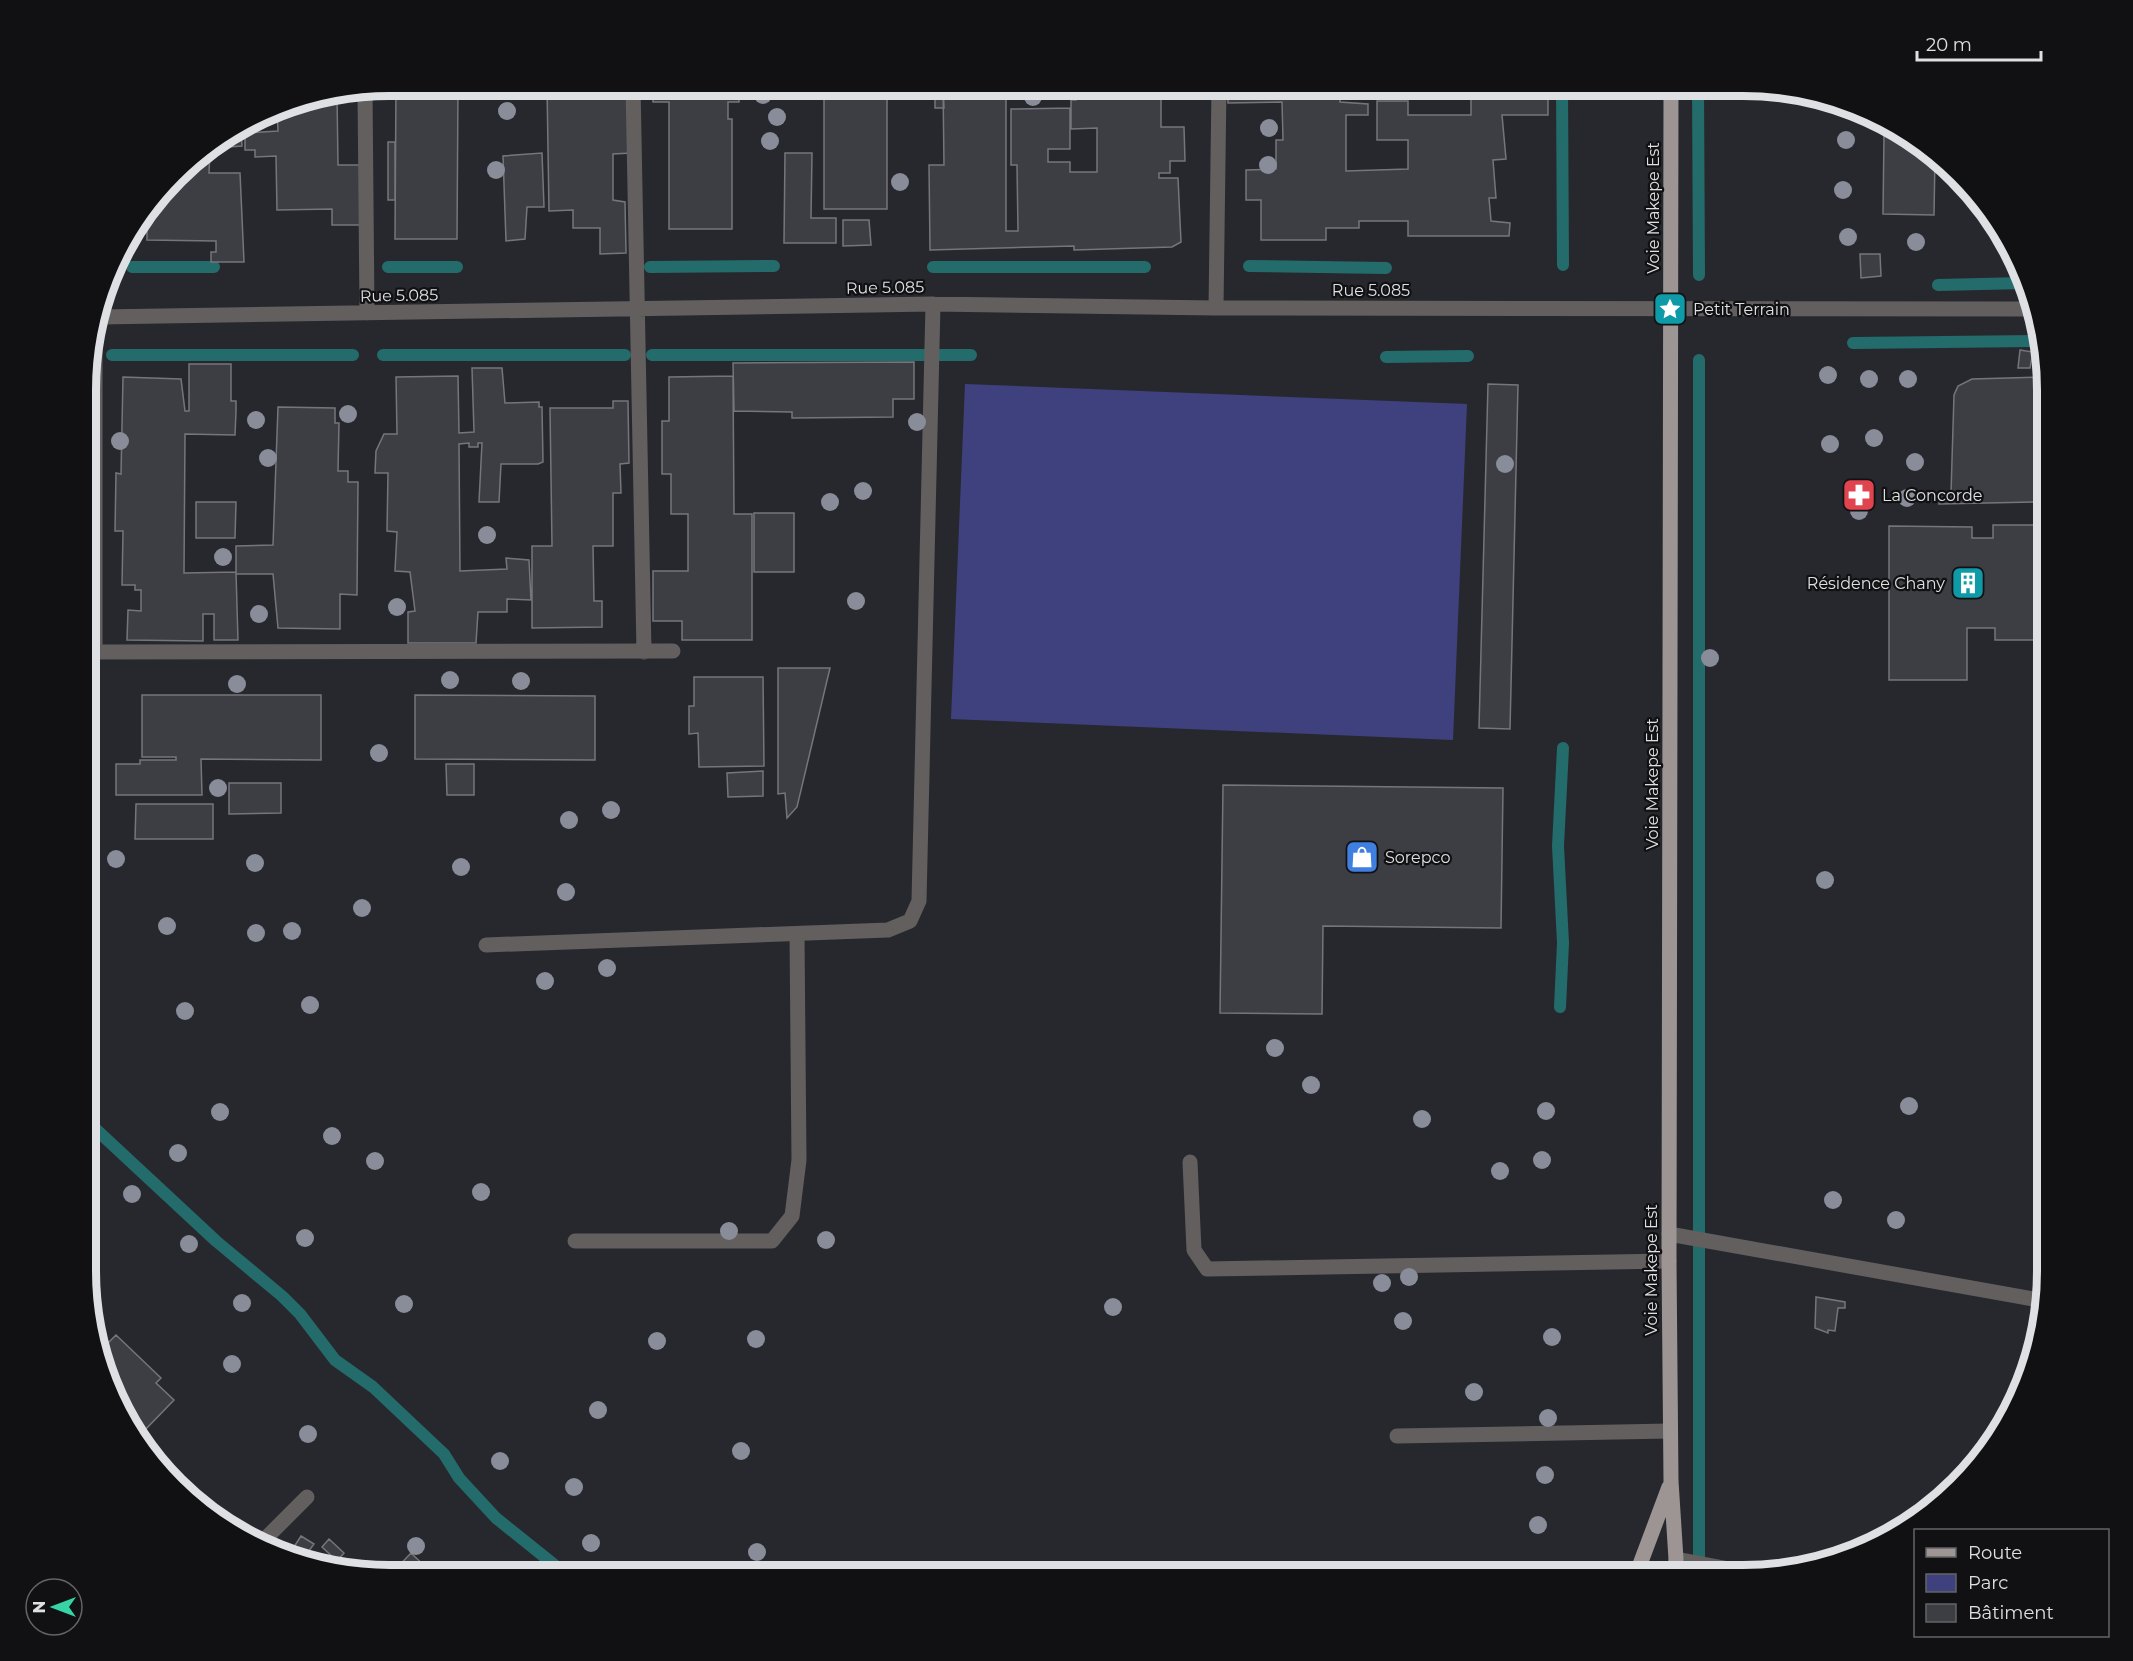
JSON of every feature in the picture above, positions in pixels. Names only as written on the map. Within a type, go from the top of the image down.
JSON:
[{"type":"main road","name":"Voie Makepe Est","points":[[1671,96],[1668,1261],[1671,1481],[1676,1565]]},
{"type":"main road","name":"Voie Makepe Est","points":[[1640,1565],[1671,1481]]},
{"type":"street","points":[[633,96],[644,652]]},
{"type":"street","points":[[1216,308],[1219,96]]},
{"type":"street","points":[[365,98],[367,313]]},
{"type":"street","points":[[486,945],[888,930],[910,921],[919,901],[933,304]]},
{"type":"street","name":"Rue 5.085","points":[[105,317],[933,304],[1216,308],[2025,309]]},
{"type":"street","points":[[96,652],[673,651]]},
{"type":"street","points":[[575,1240],[772,1241],[792,1216],[799,1160],[797,934]]},
{"type":"street","points":[[1190,1162],[1194,1250],[1207,1269],[1668,1261]]},
{"type":"street","points":[[1668,1234],[2035,1299]]},
{"type":"street","points":[[1397,1436],[1670,1431]]},
{"type":"street","points":[[266,1538],[307,1497]]},
{"type":"street","points":[[1676,1559],[1708,1565]]},
{"type":"green space","points":[[965,384],[1467,404],[1453,740],[951,719]]},
{"type":"building","points":[[396,96],[458,96],[457,239],[395,239]]},
{"type":"building","points":[[547,96],[629,96],[631,153],[613,154],[613,200],[625,202],[626,253],[600,254],[600,228],[573,228],[573,210],[549,211]]},
{"type":"building","points":[[653,96],[739,96],[739,102],[728,102],[728,119],[732,119],[732,229],[669,229],[669,102],[653,102]]},
{"type":"building","points":[[824,96],[887,96],[887,209],[824,209]]},
{"type":"building","points":[[935,96],[943,96],[944,108],[935,108]]},
{"type":"building","points":[[943,96],[1006,96],[1006,231],[1018,231],[1017,165],[1011,165],[1011,109],[1070,108],[1070,149],[1048,149],[1048,162],[1070,162],[1070,172],[1097,172],[1097,128],[1071,129],[1071,100],[1076,100],[1076,96],[1161,96],[1161,127],[1184,127],[1185,161],[1170,161],[1170,173],[1159,173],[1159,178],[1178,178],[1181,242],[1172,247],[1074,250],[1074,246],[930,250],[929,165],[944,165]]},
{"type":"building","points":[[1228,96],[1340,96],[1340,102],[1368,104],[1368,115],[1346,115],[1346,171],[1408,169],[1408,140],[1377,140],[1377,101],[1408,101],[1408,115],[1471,115],[1471,96],[1548,96],[1548,115],[1502,115],[1506,159],[1493,160],[1496,198],[1489,198],[1491,221],[1510,223],[1509,236],[1408,236],[1408,221],[1359,221],[1359,228],[1326,228],[1326,240],[1261,240],[1261,200],[1246,200],[1246,170],[1276,169],[1276,140],[1283,140],[1282,102],[1228,103]]},
{"type":"building","points":[[337,101],[338,165],[360,165],[361,225],[332,225],[332,209],[277,210],[276,156],[255,157],[255,150],[245,150],[245,134],[278,131],[277,118]]},
{"type":"building","points":[[1884,134],[1888,134],[1935,167],[1934,215],[1883,214]]},
{"type":"building","points":[[241,136],[242,146],[228,145]]},
{"type":"building","points":[[388,142],[395,142],[395,200],[388,200]]},
{"type":"building","points":[[542,153],[544,207],[527,207],[525,239],[506,241],[503,156]]},
{"type":"building","points":[[785,153],[812,153],[811,218],[836,218],[836,243],[784,243]]},
{"type":"building","points":[[210,158],[209,173],[240,173],[244,262],[211,262],[211,252],[216,252],[216,241],[147,240],[147,226],[157,211],[182,182]]},
{"type":"building","points":[[843,220],[869,220],[871,245],[843,246]]},
{"type":"building","points":[[1860,254],[1880,254],[1881,276],[1861,278]]},
{"type":"building","points":[[2020,350],[2033,352],[2030,368],[2018,368]]},
{"type":"building","points":[[914,362],[914,399],[893,399],[893,417],[792,418],[792,412],[734,411],[733,363]]},
{"type":"building","points":[[189,364],[231,364],[231,401],[236,401],[236,412],[235,435],[185,434],[184,573],[236,572],[238,640],[214,640],[214,614],[203,614],[203,641],[127,640],[128,610],[141,611],[141,590],[135,590],[135,585],[122,585],[123,531],[115,531],[116,473],[121,474],[123,377],[181,379],[185,411],[189,411]]},
{"type":"building","points":[[472,368],[502,368],[505,403],[539,402],[539,407],[542,407],[543,462],[501,464],[499,502],[479,502],[482,443],[478,443],[478,447],[469,447],[469,443],[459,444],[460,571],[507,569],[506,558],[529,560],[531,600],[507,599],[507,612],[478,612],[476,643],[408,643],[408,612],[415,611],[410,572],[395,571],[397,532],[387,531],[388,473],[375,473],[376,451],[384,434],[397,434],[396,377],[458,376],[459,433],[474,432]]},
{"type":"building","points":[[733,376],[734,514],[752,514],[752,640],[682,640],[682,621],[653,621],[653,571],[688,571],[688,514],[671,514],[671,474],[662,474],[662,421],[669,421],[669,377]]},
{"type":"building","points":[[2036,377],[2037,491],[2035,491],[2035,502],[1939,504],[1939,493],[1951,493],[1954,395],[1958,386],[1972,379]]},
{"type":"building","points":[[1488,384],[1518,385],[1510,729],[1479,728]]},
{"type":"building","points":[[613,401],[628,401],[629,463],[620,464],[621,493],[613,493],[613,546],[593,546],[594,601],[602,601],[602,627],[532,628],[532,546],[552,546],[550,408],[613,408]]},
{"type":"building","points":[[278,407],[335,408],[335,423],[339,423],[338,471],[348,471],[348,482],[358,482],[357,595],[340,594],[340,629],[278,628],[273,574],[236,574],[236,546],[273,545]]},
{"type":"building","points":[[196,502],[236,502],[235,538],[196,538]]},
{"type":"building","points":[[754,513],[794,513],[794,572],[754,572]]},
{"type":"building","name":"Résidence Chany","points":[[1993,525],[2037,525],[2037,640],[1995,640],[1995,628],[1967,628],[1967,680],[1889,680],[1889,526],[1972,527],[1972,538],[1993,538]]},
{"type":"building","points":[[778,668],[830,668],[797,807],[787,818],[785,793],[778,794]]},
{"type":"building","points":[[694,677],[763,677],[764,766],[699,767],[698,733],[689,734],[689,706],[694,706]]},
{"type":"building","points":[[2035,693],[2037,693],[2037,781]]},
{"type":"building","points":[[142,695],[321,695],[321,760],[201,759],[202,795],[116,795],[116,764],[140,764],[140,760],[176,760],[176,757],[142,757]]},
{"type":"building","points":[[415,695],[595,696],[595,760],[415,759]]},
{"type":"building","points":[[446,764],[474,764],[474,795],[447,795]]},
{"type":"building","points":[[763,771],[763,796],[728,797],[727,773]]},
{"type":"building","points":[[229,783],[281,783],[281,813],[229,814]]},
{"type":"building","name":"Sorepco","points":[[1223,785],[1503,788],[1501,928],[1323,926],[1322,1014],[1220,1013]]},
{"type":"building","points":[[136,804],[213,804],[213,839],[135,839]]},
{"type":"building","points":[[1816,1297],[1845,1302],[1845,1308],[1838,1308],[1835,1331],[1828,1330],[1828,1333],[1815,1328]]},
{"type":"building","points":[[116,1335],[161,1378],[156,1383],[174,1400],[144,1431],[118,1384],[106,1345]]},
{"type":"building","points":[[301,1536],[314,1544],[307,1553],[293,1548]]},
{"type":"building","points":[[329,1539],[344,1553],[338,1560],[335,1560],[322,1547]]},
{"type":"building","points":[[411,1553],[424,1565],[400,1565]]},
{"type":"waterway","points":[[1562,96],[1563,265]]},
{"type":"waterway","points":[[1698,96],[1699,275]]},
{"type":"waterway","points":[[650,267],[774,266]]},
{"type":"waterway","points":[[1249,266],[1386,268]]},
{"type":"waterway","points":[[132,267],[214,267]]},
{"type":"waterway","points":[[388,267],[457,267]]},
{"type":"waterway","points":[[933,267],[1145,267]]},
{"type":"waterway","points":[[1938,285],[2017,283]]},
{"type":"waterway","points":[[1853,343],[2032,341]]},
{"type":"waterway","points":[[112,355],[353,355]]},
{"type":"waterway","points":[[383,355],[625,355]]},
{"type":"waterway","points":[[652,355],[971,355]]},
{"type":"waterway","points":[[1386,357],[1468,356]]},
{"type":"waterway","points":[[1699,360],[1699,1565]]},
{"type":"waterway","points":[[1560,1007],[1563,943],[1558,846],[1563,748]]},
{"type":"waterway","points":[[96,1129],[216,1241],[282,1296],[300,1314],[335,1360],[373,1387],[444,1454],[459,1478],[496,1518],[555,1565]]},
{"type":"place","name":"Petit Terrain","points":[[1670,309]]},
{"type":"place","name":"La Concorde","points":[[1859,495]]},
{"type":"place","name":"Résidence Chany","points":[[1968,583]]},
{"type":"place","name":"Sorepco","points":[[1362,857]]}]
